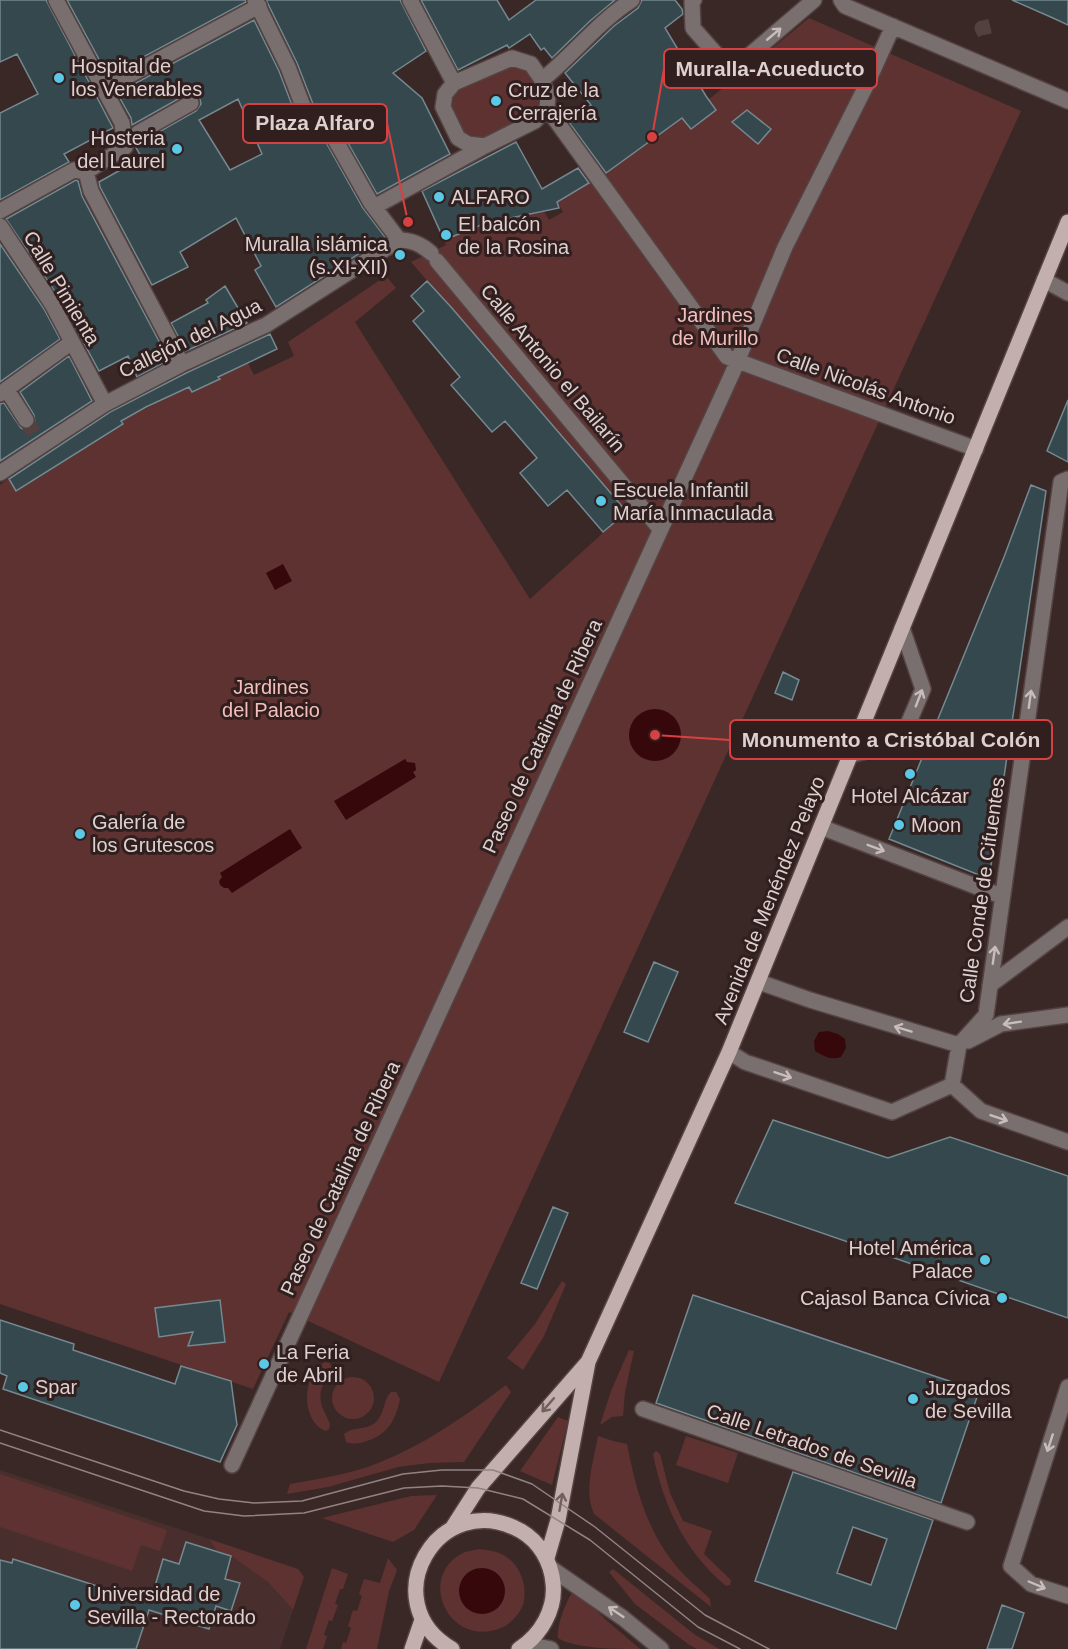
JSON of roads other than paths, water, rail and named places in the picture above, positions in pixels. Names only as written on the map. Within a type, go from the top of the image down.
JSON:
[{"type":"main road","points":[[1044,280],[1068,222]]},
{"type":"main road","name":"Avenida de Menéndez Pelayo","points":[[588,1362],[759,982],[1044,280]]},
{"type":"main road","points":[[452,1649],[439,1641],[422,1620],[415,1594],[418,1568],[432,1544],[453,1527],[478,1488],[588,1362]]},
{"type":"main road","points":[[524,1646],[547,1621],[554,1593],[549,1564],[588,1362]]},
{"type":"main road","points":[[453,1527],[479,1520],[507,1523],[530,1537],[549,1564]]},
{"type":"main road","points":[[412,1649],[422,1620]]},
{"type":"street","points":[[0,210],[74,170],[86,172],[126,147],[122,123],[56,0]]},
{"type":"street","points":[[410,0],[454,83]]},
{"type":"street","points":[[542,80],[561,65],[618,9],[632,0]]},
{"type":"street","points":[[689,1],[693,28],[730,70],[814,0]]},
{"type":"street","points":[[846,2],[892,26],[1068,101]]},
{"type":"street","points":[[104,89],[257,3],[288,67],[306,114],[320,113],[373,205],[399,240]]},
{"type":"street","name":"Paseo de Catalina de Ribera","points":[[232,1465],[737,361],[785,247],[867,84],[892,26]]},
{"type":"street","points":[[373,205],[535,121],[547,108],[548,96],[542,80],[531,64],[512,58],[454,83],[445,94],[443,107],[458,138],[468,144],[485,146]]},
{"type":"street","points":[[138,133],[191,103]]},
{"type":"street","name":"Calle Nicolás Antonio","points":[[547,108],[727,357],[976,448]]},
{"type":"street","points":[[86,172],[91,191],[182,364]]},
{"type":"street","name":"Calle Pimienta","points":[[0,226],[52,304],[105,404]]},
{"type":"street","name":"Callejón del Agua","points":[[0,473],[105,404],[182,364],[266,325],[399,240]]},
{"type":"street","name":"Calle Antonio el Bailarín","points":[[399,240],[423,246],[434,257],[660,530]]},
{"type":"street","points":[[1044,280],[1068,293]]},
{"type":"street","points":[[26,420],[3,392],[72,342]]},
{"type":"street","name":"Calle Conde de Cifuentes","points":[[959,1045],[986,1015],[1001,896],[1064,480]]},
{"type":"street","points":[[850,755],[900,743],[923,689],[902,628]]},
{"type":"street","points":[[821,826],[1001,896]]},
{"type":"street","points":[[990,985],[1068,927]]},
{"type":"street","points":[[759,982],[810,1000],[959,1045],[1001,1024],[1068,1015]]},
{"type":"street","points":[[952,1085],[959,1045]]},
{"type":"street","points":[[729,1052],[745,1062],[892,1112],[952,1085]]},
{"type":"street","points":[[952,1085],[981,1111],[1068,1142]]},
{"type":"street","points":[[1068,1387],[1011,1566],[1031,1584],[1068,1596]]},
{"type":"street","name":"Calle Letrados de Sevilla","points":[[643,1409],[967,1522]]},
{"type":"street","points":[[549,1564],[661,1649]]},
{"type":"street","points":[[524,1646],[550,1649]]},
{"type":"tunnel","points":[[985,34],[982,28],[991,26]]},
{"type":"tunnel","points":[[26,420],[40,442]]},
{"type":"tram line","points":[[0,1430],[184,1491],[219,1499],[254,1503],[302,1501],[403,1474],[442,1470],[493,1470],[532,1484],[595,1527],[705,1615],[769,1649]]},
{"type":"tram line","points":[[0,1443],[204,1511],[244,1516],[304,1513],[404,1488],[442,1486],[478,1488],[523,1499],[590,1540],[698,1627],[740,1649]]},
{"type":"place","name":"Hospital de los Venerables","points":[[59,78]]},
{"type":"place","name":"Cruz de la Cerrajería","points":[[496,101]]},
{"type":"place","name":"Muralla-Acueducto","points":[[652,137]]},
{"type":"place","name":"Hosteria del Laurel","points":[[177,149]]},
{"type":"place","name":"ALFARO","points":[[439,197]]},
{"type":"place","name":"Plaza Alfaro","points":[[408,222]]},
{"type":"place","name":"El balcón de la Rosina","points":[[446,235]]},
{"type":"place","name":"Muralla islámica (s.XI-XII)","points":[[400,255]]},
{"type":"place","name":"Escuela Infantil María Inmaculada","points":[[601,501]]},
{"type":"place","name":"Monumento a Cristóbal Colón","points":[[655,735]]},
{"type":"place","name":"Hotel Alcázar","points":[[910,774]]},
{"type":"place","name":"Moon","points":[[899,825]]},
{"type":"place","name":"Galería de los Grutescos","points":[[80,834]]},
{"type":"place","name":"Hotel América Palace","points":[[985,1260]]},
{"type":"place","name":"Cajasol Banca Cívica","points":[[1002,1298]]},
{"type":"place","name":"La Feria de Abril","points":[[264,1364]]},
{"type":"place","name":"Spar","points":[[23,1387]]},
{"type":"place","name":"Juzgados de Sevilla","points":[[913,1399]]},
{"type":"place","name":"Universidad de Sevilla - Rectorado","points":[[75,1605]]},
{"type":"park label","name":"Jardines de Murillo","points":[[715,326]]},
{"type":"park label","name":"Jardines del Palacio","points":[[271,698]]}]
